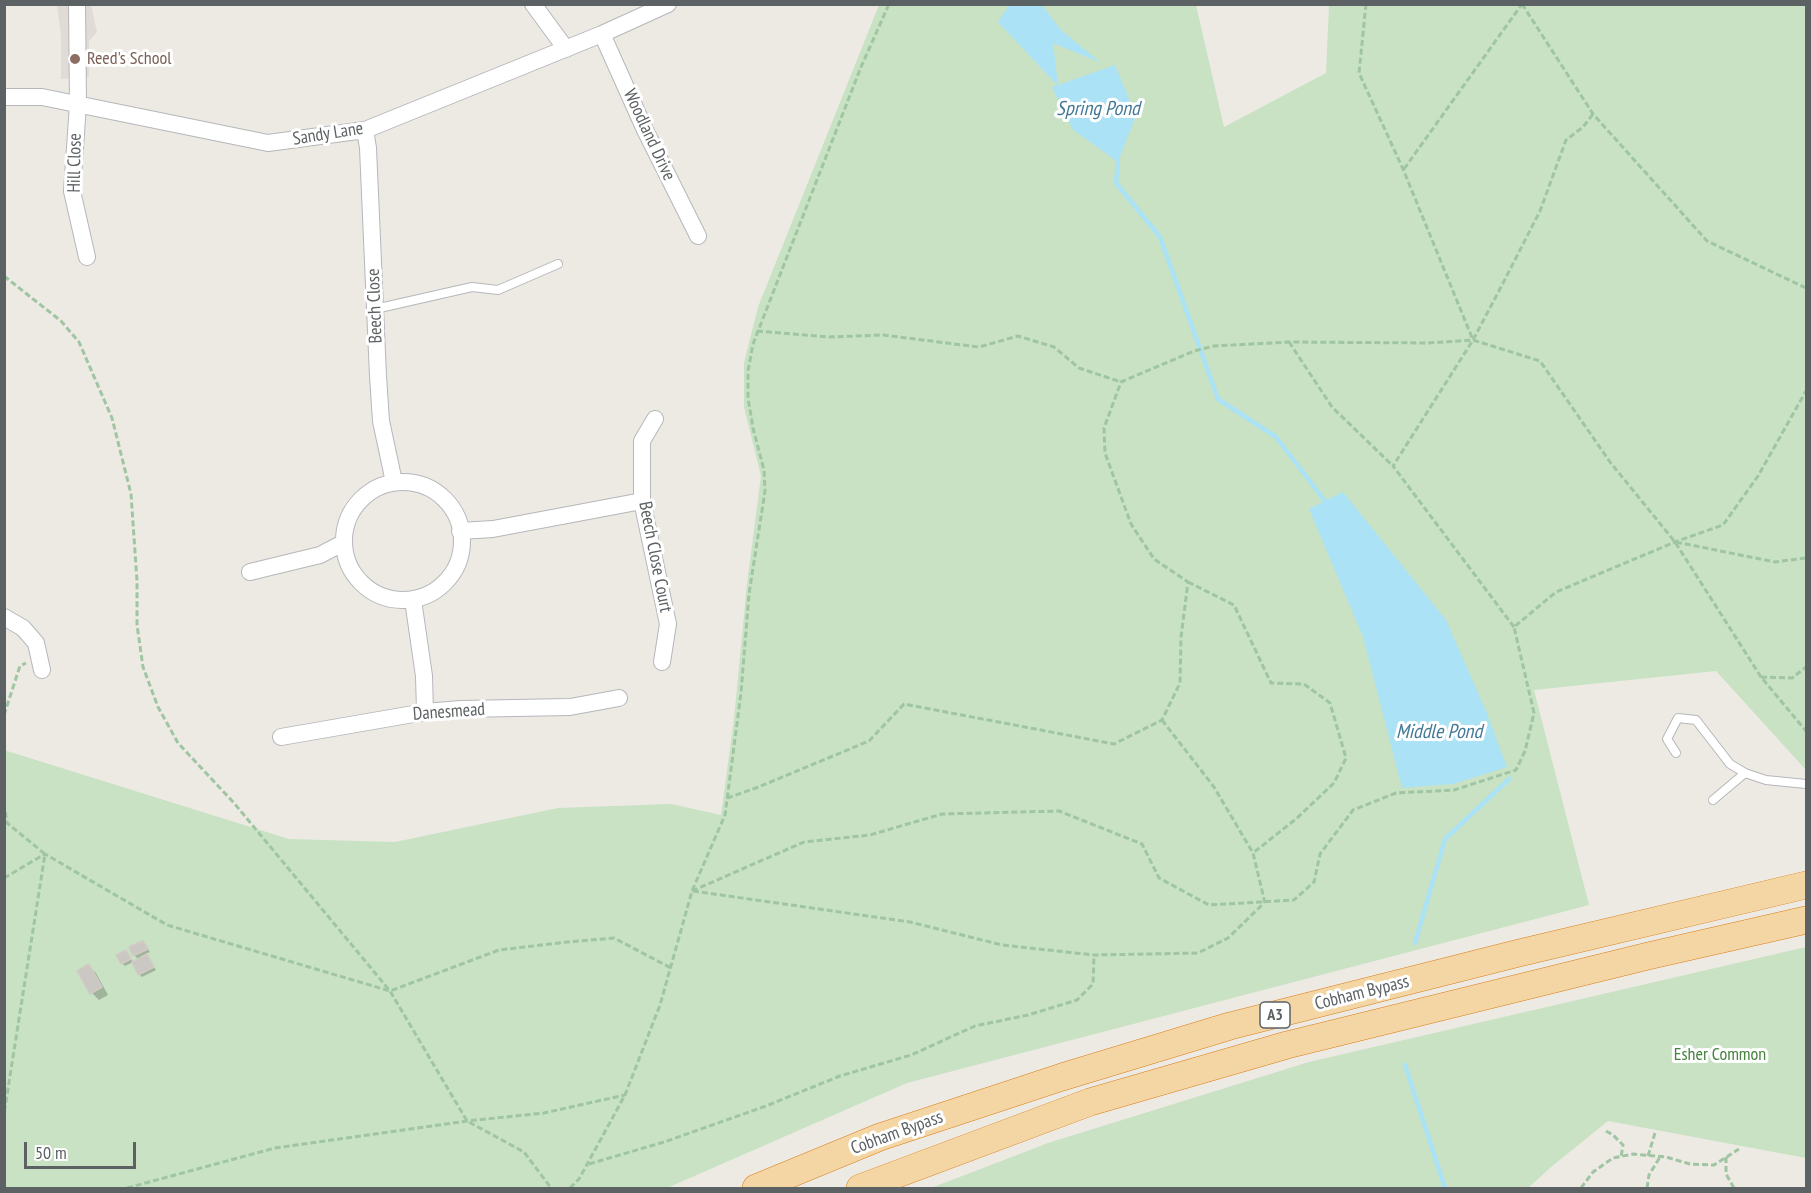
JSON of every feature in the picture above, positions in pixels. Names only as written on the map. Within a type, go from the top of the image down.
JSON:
[{"type":"highway","name":"Cobham Bypass","points":[[756,1188],[880,1137],[1062,1077],[1230,1026],[1519,953],[1806,885]]},
{"type":"highway","name":"Cobham Bypass","points":[[860,1188],[1090,1102],[1287,1045],[1648,956],[1806,920]]},
{"type":"street","name":"Hill Close","points":[[76,4],[78,104],[72,191],[87,257]]},
{"type":"street","points":[[532,4],[566,49]]},
{"type":"street","name":"Sandy Lane","points":[[4,97],[42,97],[268,143],[365,130],[566,49],[668,4]]},
{"type":"street","name":"Woodland Drive","points":[[602,34],[645,130],[698,236]]},
{"type":"street","name":"Beech Close","points":[[365,130],[368,148],[381,421],[394,482]]},
{"type":"street","name":"Beech Close Court","points":[[655,419],[642,441],[642,501],[668,624],[662,662]]},
{"type":"street","points":[[394,482],[415,482],[429,487],[446,499],[458,516],[463,545],[454,573],[435,592],[413,600],[403,601],[372,592],[356,578],[350,569],[343,543],[346,523],[351,512],[372,490],[394,482]]},
{"type":"street","points":[[460,531],[493,529],[642,501]]},
{"type":"street","points":[[250,572],[321,555],[343,543]]},
{"type":"street","points":[[413,600],[424,676],[425,712]]},
{"type":"street","points":[[4,617],[23,628],[36,643],[40,660]]},
{"type":"street","points":[[40,660],[54,645]]},
{"type":"street","name":"Danesmead","points":[[281,737],[425,712],[570,707],[619,698]]},
{"type":"lane","points":[[375,309],[472,287],[498,290],[558,264]]},
{"type":"lane","points":[[1676,753],[1666,740],[1678,718],[1696,720],[1730,764],[1745,773],[1766,780],[1806,784]]},
{"type":"lane","points":[[1713,800],[1745,773]]},
{"type":"path","points":[[570,1188],[579,1179],[625,1095],[660,1005],[692,891],[725,815],[741,693],[749,594],[765,491],[764,470],[748,398],[748,371],[757,332],[861,67],[889,4]]},
{"type":"path","points":[[1366,4],[1359,73],[1403,169],[1473,340]]},
{"type":"path","points":[[1403,169],[1522,4],[1593,114],[1707,241],[1806,288]]},
{"type":"path","points":[[1393,466],[1473,340],[1540,211],[1566,141],[1593,114]]},
{"type":"path","points":[[4,276],[61,321],[79,342],[111,418],[130,494],[137,581],[136,625],[143,667],[158,707],[178,743],[234,803],[390,991],[467,1120],[524,1152],[551,1188]]},
{"type":"path","points":[[757,332],[830,337],[883,335],[979,347],[1018,336],[1054,347],[1079,368],[1121,382],[1194,351],[1214,346],[1289,342],[1428,343],[1473,340],[1540,361],[1610,462],[1675,542],[1761,676],[1806,731]]},
{"type":"path","points":[[692,891],[804,842],[870,835],[942,814],[1059,811],[1142,844],[1160,878],[1209,905],[1294,900],[1314,882],[1320,854],[1353,810],[1396,794],[1454,790],[1516,770],[1525,751],[1534,713],[1514,627],[1393,466],[1332,407],[1289,342]]},
{"type":"path","points":[[1121,382],[1104,428],[1105,453],[1131,524],[1154,560],[1188,582],[1234,605],[1271,683],[1304,684],[1330,703],[1346,758],[1334,783],[1296,819],[1253,853]]},
{"type":"path","points":[[1514,627],[1556,592],[1675,542],[1723,525],[1758,476],[1806,391]]},
{"type":"path","points":[[1675,542],[1775,562],[1806,558]]},
{"type":"path","points":[[727,798],[869,741],[904,704],[1114,744],[1161,720],[1180,683],[1180,637],[1188,582]]},
{"type":"path","points":[[4,715],[20,666],[40,660]]},
{"type":"path","points":[[1761,676],[1792,678],[1806,666]]},
{"type":"path","points":[[1161,720],[1214,787],[1253,853],[1265,903]]},
{"type":"path","points":[[4,803],[7,823],[45,854],[167,925],[390,991],[499,950],[614,938],[670,968]]},
{"type":"path","points":[[4,878],[45,854]]},
{"type":"path","points":[[4,1114],[45,854]]},
{"type":"path","points":[[692,891],[910,922],[1002,945],[1094,955],[1198,953],[1228,938],[1265,903]]},
{"type":"path","points":[[587,1165],[715,1124],[840,1076],[911,1055],[975,1026],[1028,1015],[1077,1000],[1093,984],[1094,955]]},
{"type":"path","points":[[127,1188],[275,1148],[467,1120],[544,1113],[625,1095]]},
{"type":"path","points":[[1606,1131],[1623,1145],[1621,1157]]},
{"type":"path","points":[[1648,1156],[1655,1133]]},
{"type":"path","points":[[1581,1188],[1593,1172],[1613,1158],[1633,1154],[1690,1164],[1714,1165],[1739,1149]]},
{"type":"path","points":[[1647,1188],[1649,1175],[1660,1157]]},
{"type":"path","points":[[1726,1157],[1726,1174],[1734,1188]]},
{"type":"shaded area","name":"Reed's School","points":[[57,5],[91,5],[97,32],[89,41],[89,77],[61,79],[61,36]]},
{"type":"green space","points":[[879,5],[1196,5],[1224,127],[1326,73],[1329,5],[1806,5],[1806,770],[1716,671],[1534,690],[1589,905],[907,1083],[667,1188],[5,1188],[4,750],[289,839],[395,842],[558,808],[671,804],[721,815],[761,476],[744,407],[744,363],[758,307]]},
{"type":"green space","name":"Esher Common","points":[[1806,947],[1806,1158],[1608,1121],[1528,1188],[931,1188],[1048,1143],[1309,1062]]},
{"type":"water","name":"Spring Pond","points":[[1009,5],[1042,5],[1061,30],[1101,63],[1053,43],[1058,85],[1115,65],[1136,116],[1118,162],[1073,130],[1052,87],[1057,85],[998,22]]},
{"type":"water","name":"Middle Pond","points":[[1343,492],[1446,620],[1486,711],[1507,767],[1453,784],[1402,788],[1363,637],[1309,509]]},
{"type":"building","points":[[143,941],[148,949],[133,956],[129,947]]},
{"type":"building","points":[[126,950],[131,959],[121,964],[116,955]]},
{"type":"building","points":[[147,954],[154,967],[138,975],[132,962]]},
{"type":"building","points":[[89,964],[102,987],[90,994],[77,971]]},
{"type":"waterway","points":[[1118,162],[1116,183],[1160,237],[1218,399],[1276,437],[1325,501]]},
{"type":"waterway","points":[[1415,943],[1445,839],[1509,779]]},
{"type":"waterway","points":[[1405,1065],[1445,1188]]},
{"type":"place","name":"Reed's School","points":[[75,59]]}]
